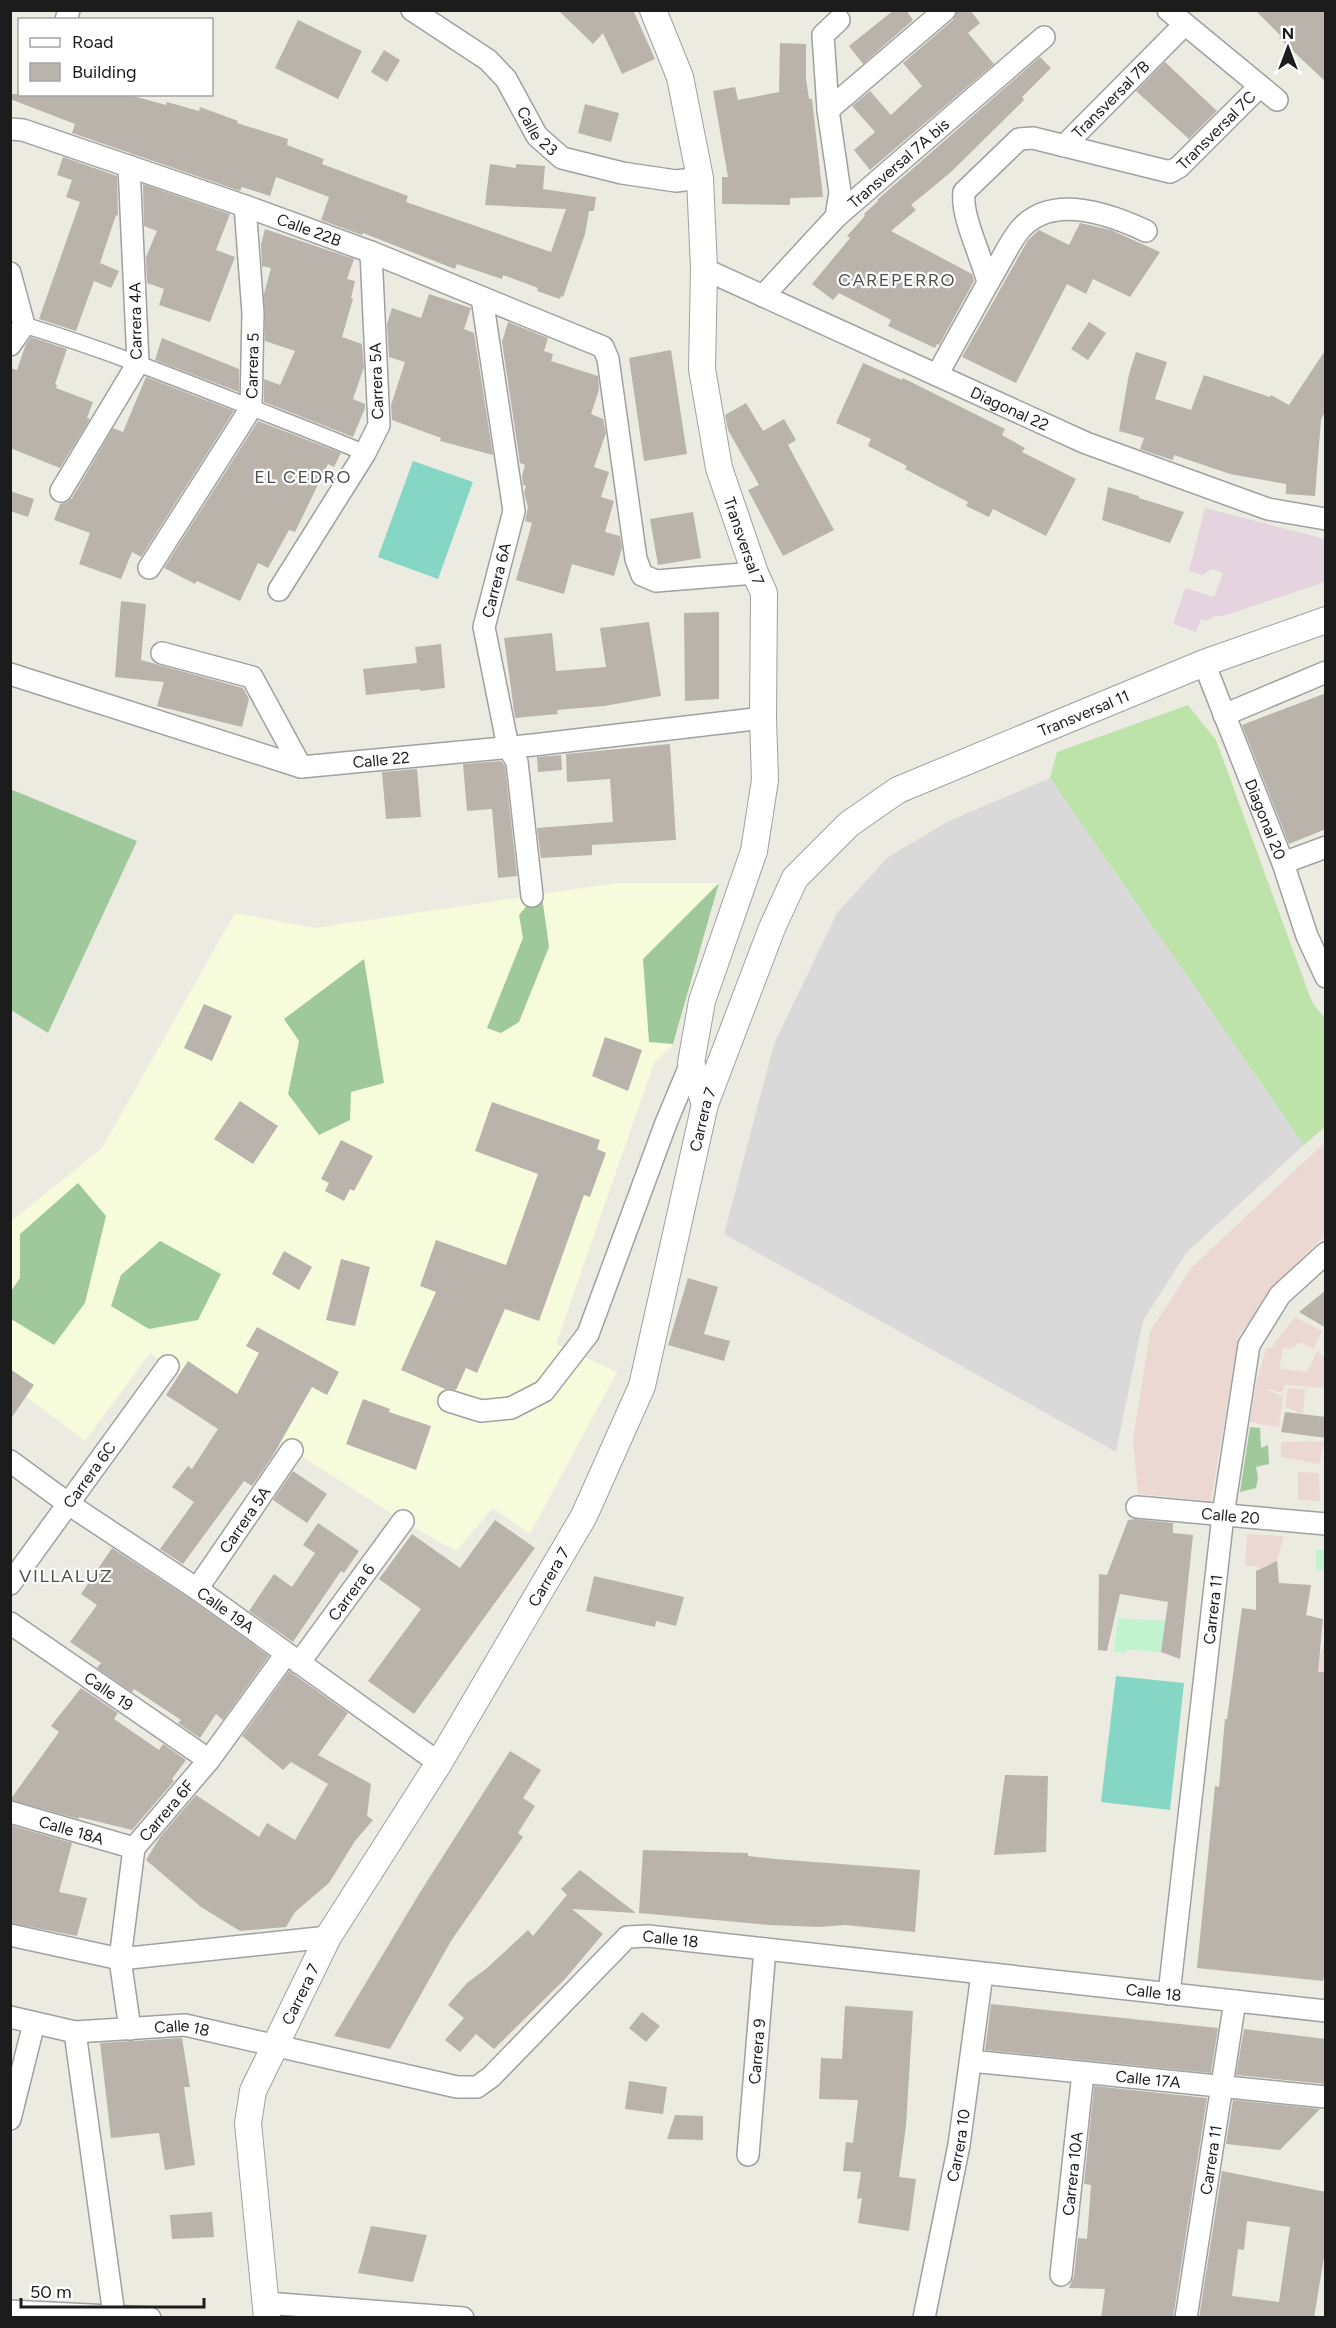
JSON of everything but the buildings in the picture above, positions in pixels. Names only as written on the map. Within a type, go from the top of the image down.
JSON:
[{"type":"street","name":"Calle 23","points":[[412,10],[488,60],[507,79],[537,136],[561,158],[622,173],[655,178],[676,181],[700,178]]},
{"type":"street","name":"Transversal 7","points":[[653,10],[680,76],[700,178],[704,269],[702,369],[719,468],[764,593],[762,718],[765,780],[754,851],[702,1000],[691,1063],[705,1104]]},
{"type":"street","points":[[828,110],[945,10]]},
{"type":"street","points":[[1168,10],[1277,100]]},
{"type":"street","points":[[836,217],[840,192],[828,110],[823,34],[839,20]]},
{"type":"street","name":"Transversal 7B","points":[[988,283],[984,265],[962,204],[964,192],[1018,139],[1034,138],[1064,146],[1184,25]]},
{"type":"street","name":"Transversal 7A bis","points":[[763,296],[836,217],[1044,37]]},
{"type":"street","name":"Transversal 7C","points":[[1064,146],[1170,172],[1179,167],[1260,86]]},
{"type":"street","name":"Calle 22B","points":[[10,129],[23,130],[129,166],[371,252],[603,347],[608,359],[636,559],[642,575],[656,581],[755,573]]},
{"type":"street","name":"Carrera 4A","points":[[61,491],[138,363],[129,166]]},
{"type":"street","name":"Carrera 5","points":[[149,568],[251,408],[253,313],[245,206]]},
{"type":"street","points":[[937,375],[1019,230],[1042,213],[1077,209],[1118,218],[1146,231]]},
{"type":"street","name":"Carrera 5A","points":[[279,590],[365,453],[379,425],[371,252]]},
{"type":"street","name":"Diagonal 22","points":[[704,269],[1086,443],[1269,509],[1326,519]]},
{"type":"street","points":[[10,273],[24,325]]},
{"type":"street","name":"Carrera 6A","points":[[482,298],[514,511],[484,627],[508,747],[517,762],[532,896]]},
{"type":"street","points":[[24,325],[138,363],[308,428],[365,453]]},
{"type":"street","points":[[10,345],[24,325]]},
{"type":"street","name":"Transversal 11","points":[[849,824],[898,790],[1204,663],[1326,621]]},
{"type":"street","points":[[162,653],[252,677],[302,767]]},
{"type":"street","name":"Diagonal 20","points":[[1204,663],[1283,863],[1307,936],[1326,977]]},
{"type":"street","points":[[1224,715],[1326,672]]},
{"type":"street","name":"Calle 22","points":[[10,674],[302,767],[508,747],[762,718]]},
{"type":"street","name":"Carrera 7","points":[[267,2310],[248,2123],[252,2091],[328,1937],[439,1763],[584,1516],[642,1386],[705,1104],[772,928],[795,878],[849,824]]},
{"type":"street","points":[[1283,863],[1326,846]]},
{"type":"street","points":[[449,1401],[481,1411],[511,1408],[544,1390],[588,1334],[666,1123],[691,1063]]},
{"type":"street","name":"Carrera 11","points":[[1169,1994],[1223,1515],[1250,1345],[1280,1294],[1326,1253]]},
{"type":"street","name":"Carrera 6C","points":[[10,1584],[70,1505],[168,1366]]},
{"type":"street","name":"Carrera 5A","points":[[198,1589],[292,1450]]},
{"type":"street","name":"Calle 19A","points":[[10,1461],[70,1505],[198,1589],[439,1763]]},
{"type":"street","name":"Calle 20","points":[[1137,1508],[1326,1524]]},
{"type":"street","name":"Carrera 6","points":[[292,1658],[403,1521]]},
{"type":"street","name":"Calle 19","points":[[10,1623],[209,1760]]},
{"type":"street","name":"Carrera 6F","points":[[130,2029],[120,1959],[134,1848],[292,1658]]},
{"type":"street","name":"Calle 18A","points":[[10,1812],[134,1848]]},
{"type":"street","points":[[10,1935],[120,1959],[328,1937]]},
{"type":"street","name":"Calle 18","points":[[10,2017],[75,2032],[184,2025],[457,2088],[477,2087],[491,2077],[627,1937],[648,1936],[1326,2011]]},
{"type":"street","name":"Carrera 9","points":[[748,2155],[765,1949]]},
{"type":"street","name":"Carrera 10","points":[[924,2318],[960,2145],[982,1974]]},
{"type":"street","name":"Carrera 11","points":[[1186,2318],[1235,2001]]},
{"type":"street","points":[[10,2119],[34,2023]]},
{"type":"street","points":[[75,2032],[114,2315]]},
{"type":"street","name":"Calle 17A","points":[[971,2061],[1326,2097]]},
{"type":"street","name":"Carrera 10A","points":[[1061,2275],[1083,2073]]},
{"type":"street","points":[[267,2310],[463,2318]]},
{"type":"street","points":[[10,2311],[150,2318]]},
{"type":"shaded area","points":[[413,461],[473,482],[438,579],[378,557]]},
{"type":"shaded area","points":[[1205,508],[1325,539],[1325,582],[1223,616],[1215,616],[1207,621],[1201,619],[1196,632],[1173,624],[1185,588],[1214,597],[1223,573],[1212,569],[1203,575],[1189,571]]},
{"type":"shaded area","points":[[1050,778],[1304,1145],[1186,1253],[1143,1321],[1116,1452],[724,1234],[774,1044],[837,913],[888,857],[949,821]]},
{"type":"shaded area","points":[[617,883],[719,883],[673,1044],[654,1063],[556,1344],[617,1372],[530,1534],[493,1508],[456,1551],[403,1521],[292,1450],[150,1353],[85,1441],[11,1385],[10,1222],[102,1148],[235,913],[315,928]]},
{"type":"shaded area","points":[[1325,1142],[1325,1236],[1298,1262],[1239,1335],[1211,1501],[1138,1494],[1133,1439],[1150,1332],[1191,1268]]},
{"type":"shaded area","points":[[1295,1317],[1322,1331],[1313,1349],[1301,1342],[1289,1349],[1283,1348],[1279,1369],[1307,1372],[1317,1351],[1325,1357],[1325,1388],[1285,1385],[1282,1393],[1262,1387],[1283,1397],[1279,1427],[1250,1422],[1256,1385],[1266,1348],[1278,1347],[1272,1346]]},
{"type":"shaded area","points":[[1288,1388],[1305,1389],[1303,1414],[1285,1407]]},
{"type":"shaded area","points":[[1325,1441],[1319,1464],[1281,1457],[1281,1442]]},
{"type":"shaded area","points":[[1298,1472],[1319,1473],[1320,1501],[1298,1500]]},
{"type":"shaded area","points":[[1247,1534],[1284,1536],[1277,1561],[1261,1568],[1245,1565]]},
{"type":"shaded area","points":[[1316,1550],[1325,1550],[1325,1571],[1316,1569]]},
{"type":"shaded area","points":[[1118,1618],[1167,1621],[1161,1652],[1126,1649],[1125,1653],[1114,1651]]},
{"type":"shaded area","points":[[1325,1638],[1325,1672],[1314,1672],[1324,1643]]},
{"type":"shaded area","points":[[1116,1676],[1184,1683],[1170,1810],[1101,1802]]},
{"type":"green space","points":[[1188,705],[1216,740],[1312,1002],[1325,1019],[1325,1127],[1304,1145],[1050,778],[1057,752]]},
{"type":"green space","points":[[10,789],[137,841],[48,1033],[11,1010]]},
{"type":"green space","points":[[719,883],[673,1044],[649,1042],[643,959]]},
{"type":"green space","points":[[541,889],[549,947],[519,1022],[501,1033],[487,1028],[523,938],[519,915]]},
{"type":"green space","points":[[364,959],[384,1083],[351,1092],[350,1120],[319,1135],[288,1094],[299,1041],[284,1019]]},
{"type":"green space","points":[[78,1183],[106,1216],[85,1303],[54,1345],[11,1319],[11,1291],[20,1278],[20,1234]]},
{"type":"green space","points":[[160,1241],[221,1274],[198,1320],[149,1329],[111,1306],[121,1275]]},
{"type":"green space","points":[[1250,1427],[1260,1428],[1261,1448],[1268,1445],[1269,1464],[1256,1467],[1258,1478],[1256,1488],[1240,1492]]},
{"type":"district","name":"CAREPERRO","points":[[897,280]]},
{"type":"district","name":"EL CEDRO","points":[[303,477]]},
{"type":"district","name":"VILLALUZ","points":[[66,1576]]}]
